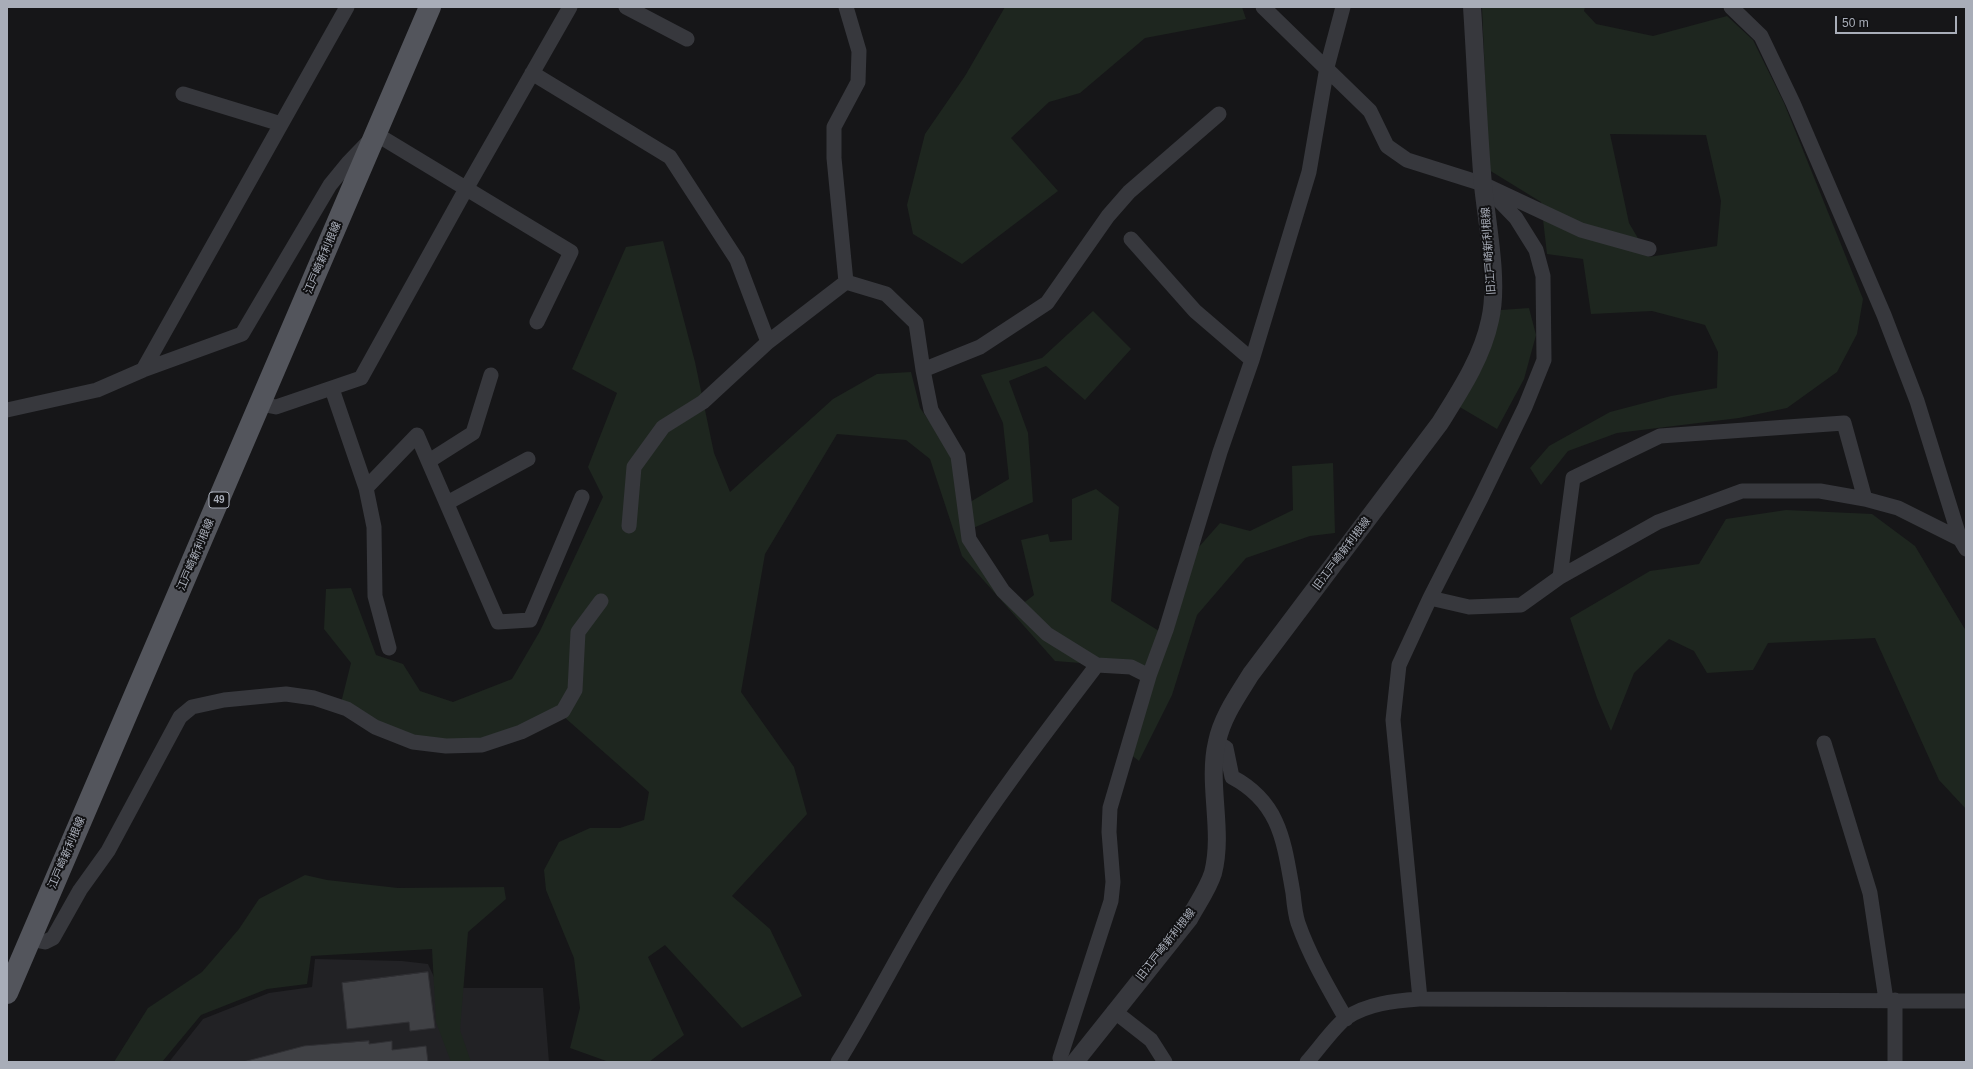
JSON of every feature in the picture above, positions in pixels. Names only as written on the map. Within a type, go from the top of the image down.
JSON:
[{"type":"main road","name":"江戸崎新利根線","points":[[7,993],[261,404],[430,7]]},
{"type":"street","points":[[143,370],[347,7]]},
{"type":"street","points":[[261,404],[276,407],[361,378],[466,189],[570,7]]},
{"type":"street","points":[[626,7],[687,39]]},
{"type":"street","points":[[846,7],[859,51],[858,82],[834,127],[834,158],[846,282]]},
{"type":"street","points":[[1263,7],[1327,67],[1370,111],[1387,146],[1407,160],[1483,184],[1581,230],[1649,249]]},
{"type":"street","points":[[1061,1062],[1060,1058],[1111,901],[1113,882],[1109,832],[1110,808],[1149,676],[1166,630],[1220,452],[1252,360],[1309,172],[1327,67],[1342,7]]},
{"type":"street","name":"旧江戸崎新利根線","points":[[1075,1062],[1114,1011],[1189,919],[1204,894],[1213,873],[1216,846],[1214,769],[1216,742],[1223,724],[1252,674],[1440,423],[1460,392],[1475,361],[1491,319],[1493,295],[1483,184],[1472,7]]},
{"type":"street","points":[[1731,7],[1761,36],[1799,118],[1884,315],[1917,401],[1963,544]]},
{"type":"street","points":[[532,73],[670,157],[737,260],[768,342]]},
{"type":"street","points":[[182,94],[281,124]]},
{"type":"street","points":[[922,370],[980,347],[1047,303],[1108,216],[1129,192],[1219,114]]},
{"type":"street","points":[[7,410],[98,390],[143,370],[242,334],[330,185],[348,163],[376,134],[571,252],[537,322]]},
{"type":"street","points":[[1420,998],[1393,720],[1399,665],[1430,598],[1515,428],[1544,360],[1543,276],[1536,250],[1516,218],[1483,184]]},
{"type":"street","points":[[1131,239],[1195,311],[1252,360]]},
{"type":"street","points":[[629,526],[634,467],[663,427],[703,402],[768,342],[846,282]]},
{"type":"street","points":[[846,282],[886,294],[916,323],[922,370],[931,410],[958,456],[969,539],[1003,591],[1047,634],[1097,665],[1131,667],[1149,676]]},
{"type":"street","points":[[429,461],[473,433],[492,375]]},
{"type":"street","points":[[332,389],[366,488],[374,527],[375,596],[390,648]]},
{"type":"street","points":[[1560,577],[1573,478],[1660,436],[1844,422],[1865,499]]},
{"type":"street","points":[[366,488],[417,435],[498,622],[530,620],[582,497]]},
{"type":"street","points":[[447,503],[528,459]]},
{"type":"street","points":[[1430,598],[1469,607],[1521,605],[1560,577],[1658,522],[1742,491],[1820,491],[1865,499],[1898,508],[1963,544]]},
{"type":"street","points":[[30,939],[45,942],[53,938],[80,890],[108,850],[180,717],[192,707],[224,700],[286,694],[314,698],[347,709],[375,728],[413,742],[446,746],[482,744],[521,732],[563,711],[575,690],[578,632],[601,601]]},
{"type":"street","points":[[838,1062],[911,933],[996,798],[1097,665]]},
{"type":"street","points":[[1216,742],[1226,748],[1232,777],[1248,785],[1275,818],[1285,847],[1297,921],[1311,955],[1346,1019]]},
{"type":"street","points":[[1824,743],[1870,893],[1890,1000],[1895,1062]]},
{"type":"street","points":[[1307,1062],[1346,1019],[1371,1006],[1392,1001],[1420,998],[1966,1001]]},
{"type":"street","points":[[1114,1011],[1151,1040],[1165,1062]]},
{"type":"shaded area","points":[[1005,7],[1242,7],[1246,19],[1145,38],[1080,93],[1049,102],[1011,138],[1058,191],[962,264],[913,234],[907,205],[925,134],[965,76]]},
{"type":"shaded area","points":[[1482,7],[1585,7],[1584,11],[1596,24],[1653,36],[1727,16],[1753,40],[1784,103],[1863,299],[1857,334],[1837,372],[1787,408],[1739,418],[1617,433],[1568,451],[1541,485],[1530,468],[1549,446],[1610,412],[1671,396],[1717,388],[1718,352],[1705,325],[1652,311],[1591,314],[1583,259],[1547,254],[1541,202],[1489,170]],"holes":[[[1610,134],[1706,135],[1721,201],[1717,246],[1649,257],[1629,223]]]},
{"type":"shaded area","points":[[663,241],[695,362],[714,453],[730,492],[833,399],[877,374],[911,372],[920,408],[958,461],[960,508],[1009,479],[1003,423],[981,375],[1042,358],[1093,311],[1131,349],[1085,400],[1046,366],[1009,381],[1028,433],[1033,502],[964,532],[1017,608],[1034,595],[1021,540],[1048,534],[1050,542],[1072,540],[1072,499],[1096,489],[1119,507],[1111,601],[1159,631],[1183,565],[1220,523],[1250,531],[1293,510],[1292,466],[1333,463],[1335,533],[1310,536],[1246,558],[1197,615],[1172,695],[1139,761],[1121,747],[1149,676],[1131,667],[1055,661],[962,556],[930,459],[906,440],[837,434],[765,554],[741,692],[794,767],[807,814],[732,896],[770,929],[802,996],[742,1028],[665,945],[648,957],[684,1035],[649,1062],[609,1062],[570,1048],[580,1008],[574,958],[546,890],[544,870],[559,842],[590,828],[620,828],[644,820],[649,792],[554,708],[546,723],[437,751],[341,703],[351,663],[324,629],[326,589],[351,588],[376,655],[403,664],[420,691],[453,702],[512,679],[540,631],[603,497],[588,467],[617,393],[572,369],[626,247]]},
{"type":"shaded area","points":[[1529,308],[1536,335],[1524,379],[1497,429],[1458,406],[1486,353],[1501,310]]},
{"type":"shaded area","points":[[1786,510],[1872,514],[1915,546],[1966,631],[1966,809],[1939,780],[1875,638],[1768,643],[1753,670],[1707,673],[1694,651],[1669,639],[1634,673],[1611,731],[1597,698],[1570,618],[1650,571],[1699,564],[1726,519]]},
{"type":"shaded area","points":[[305,875],[327,880],[398,888],[504,887],[506,899],[468,932],[460,1030],[471,1062],[451,1062],[436,1022],[432,949],[311,956],[307,984],[267,989],[201,1015],[162,1062],[114,1062],[148,1008],[202,972],[239,929],[259,899]]},
{"type":"shaded area","points":[[315,959],[402,961],[428,964],[439,988],[543,988],[549,1062],[169,1062],[203,1019],[269,993],[312,987]]},
{"type":"building","points":[[428,972],[435,1028],[410,1031],[409,1022],[347,1029],[342,983]]},
{"type":"building","points":[[369,1041],[369,1044],[392,1041],[392,1050],[426,1046],[428,1062],[243,1062],[304,1046]]}]
